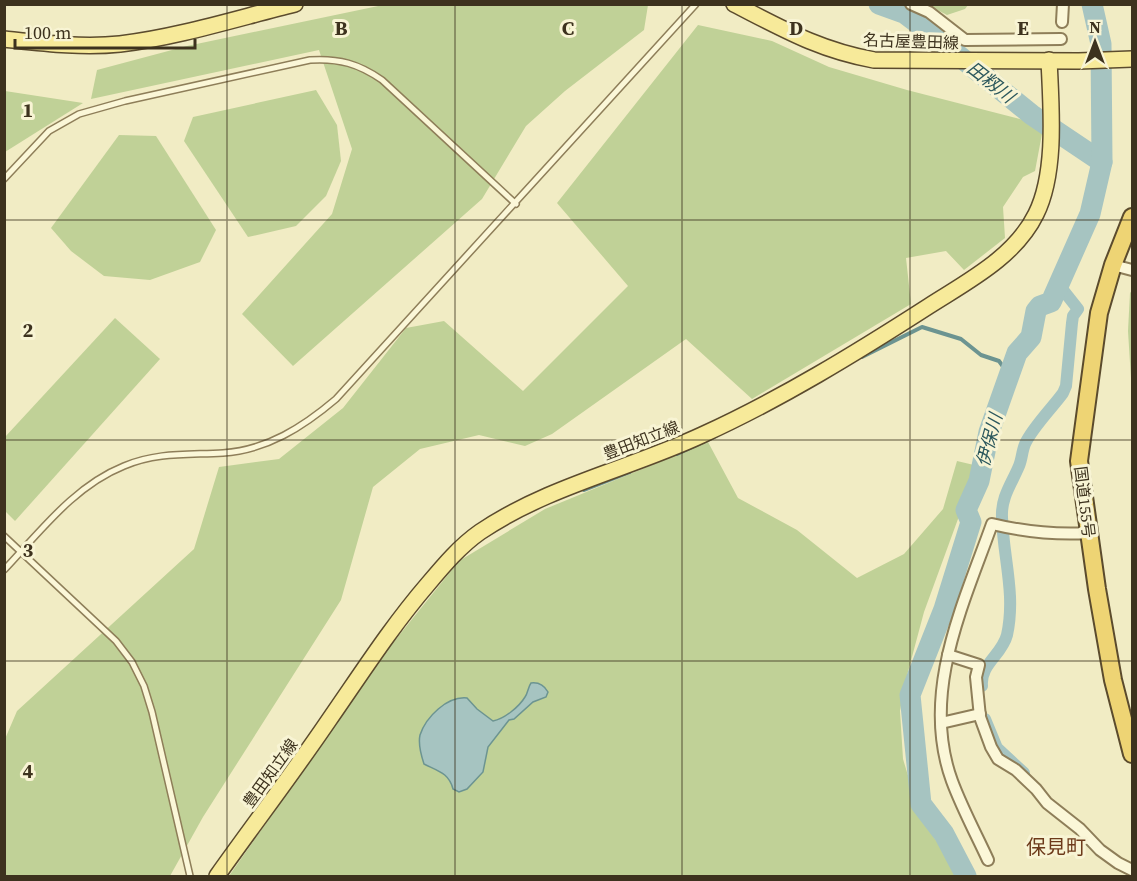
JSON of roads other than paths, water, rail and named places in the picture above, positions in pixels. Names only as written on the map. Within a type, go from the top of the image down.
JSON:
[{"type":"highway","name":"国道155号","points":[[1132,217],[1113,265],[1099,313],[1079,461],[1113,680],[1130,732],[1132,754]]},
{"type":"main road","points":[[4,39],[61,45],[119,44],[173,34],[295,4]]},
{"type":"main road","name":"名古屋豊田線","points":[[734,4],[810,43],[874,60],[1132,59]]},
{"type":"main road","name":"豊田知立線","points":[[217,876],[309,750],[400,617],[450,557],[480,532],[540,498],[701,436],[786,392],[882,336],[1003,255],[1026,231],[1046,186],[1050,146],[1048,60]]},
{"type":"street","points":[[911,4],[929,12],[965,40],[1061,39]]},
{"type":"street","points":[[1062,22],[1063,4]]},
{"type":"street","points":[[1113,265],[1132,270]]},
{"type":"street","points":[[988,860],[951,780],[942,739],[940,707],[944,669],[959,615],[992,524],[1057,535],[1089,533]]},
{"type":"street","points":[[948,655],[979,665],[976,677],[980,714],[991,747],[999,759],[1016,770],[1047,803],[1080,828],[1100,850],[1132,870]]},
{"type":"street","points":[[941,723],[980,714]]},
{"type":"lane","points":[[4,570],[84,489],[123,466],[161,455],[225,453],[291,433],[310,422],[336,399],[696,4]]},
{"type":"lane","points":[[4,179],[49,131],[79,114],[310,60],[331,59],[366,69],[382,80],[516,204]]},
{"type":"lane","points":[[4,536],[116,641],[136,670],[152,712],[190,876]]},
{"type":"water","points":[[531,683],[545,688],[548,692],[546,697],[533,702],[514,719],[509,720],[488,747],[483,772],[467,789],[459,792],[453,789],[446,776],[424,764],[420,735],[427,721],[438,709],[452,700],[467,698],[493,721],[497,720],[519,705]]},
{"type":"waterway","name":"田籾川","points":[[879,4],[904,13],[1032,115],[1102,162]]},
{"type":"waterway","name":"伊保川","points":[[966,876],[944,834],[921,804],[910,695],[944,609],[971,522],[966,510],[979,481],[989,432],[1017,353],[1031,337],[1036,311],[1040,306],[1051,302],[1090,214],[1102,162],[1101,44],[1092,4]]},
{"type":"waterway","points":[[982,686],[984,672],[1007,635],[1009,620],[1010,590],[1003,532],[1003,503],[1028,438],[1066,386],[1073,316],[1078,309],[1059,285]]},
{"type":"waterway","points":[[862,357],[922,327],[961,339],[981,355],[999,361],[1009,375]]},
{"type":"waterway","points":[[677,454],[716,436]]},
{"type":"waterway","points":[[584,490],[630,472]]},
{"type":"waterway","points":[[985,719],[997,748],[1024,773]]},
{"type":"district","name":"保見町","points":[[1056,847]]}]
